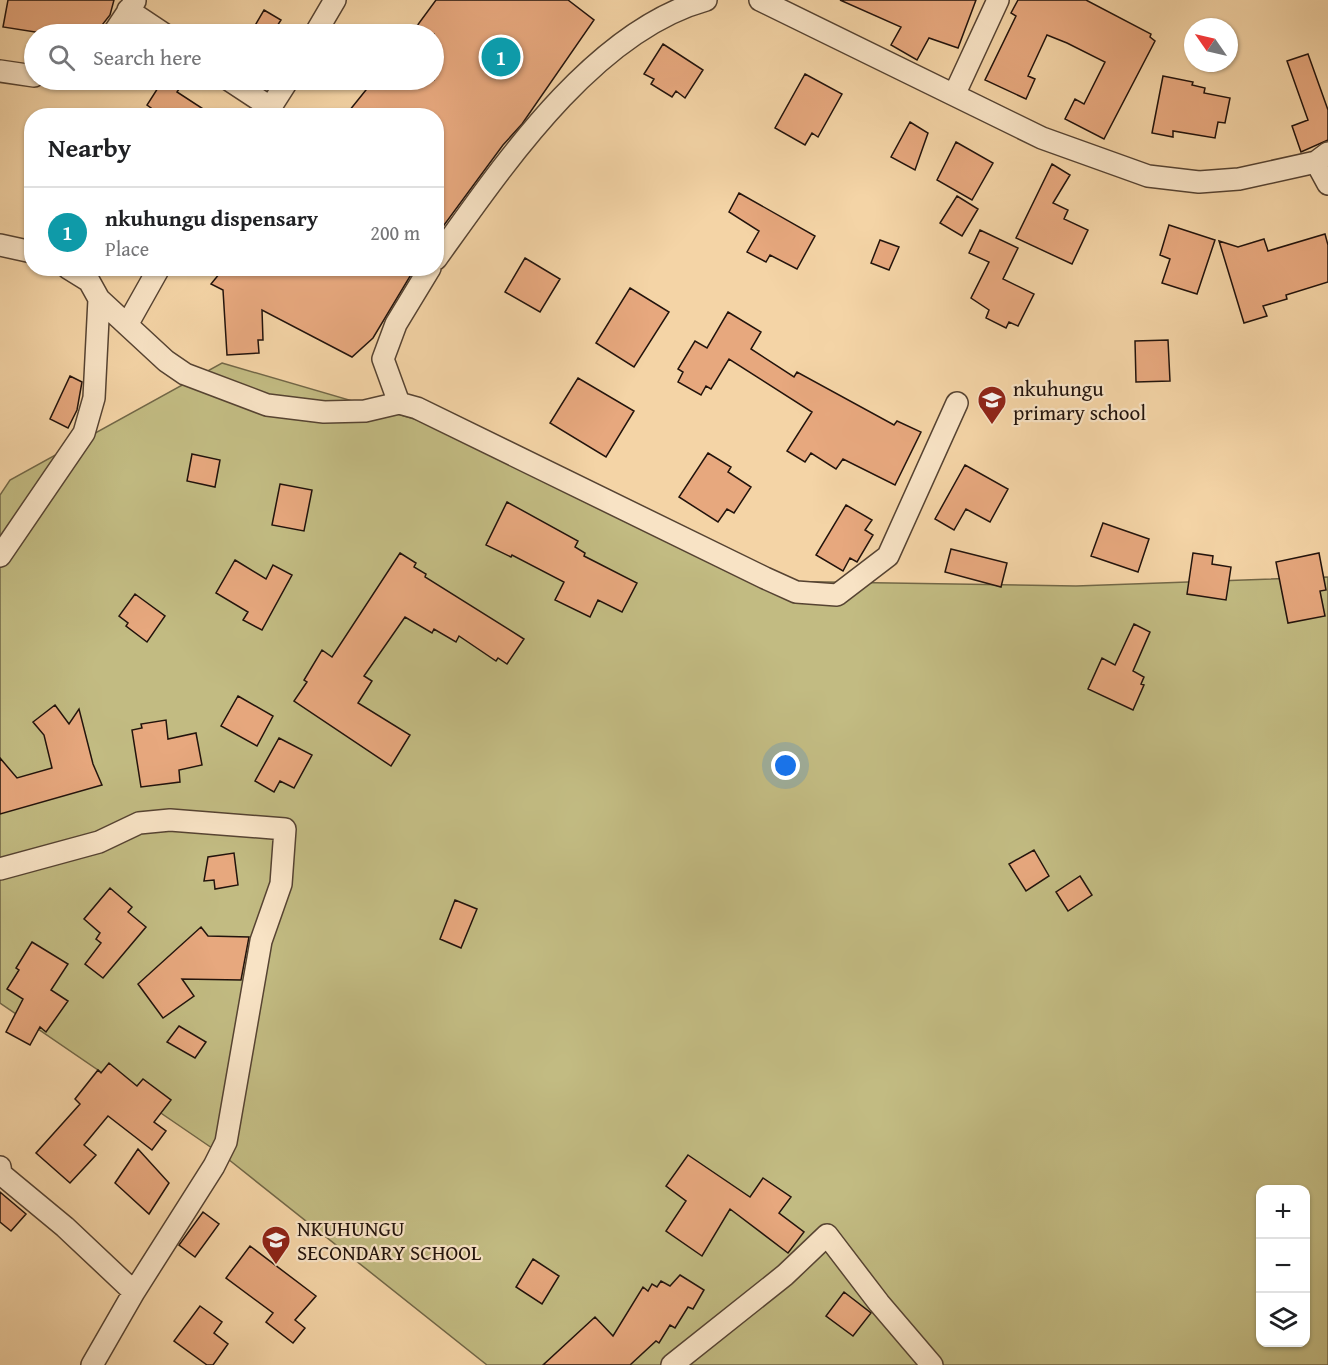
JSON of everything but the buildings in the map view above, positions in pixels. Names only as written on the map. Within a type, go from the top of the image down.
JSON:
[{"type":"street","points":[[321,24],[335,0]]},
{"type":"street","points":[[444,248],[498,172],[569,91],[640,28],[681,7],[706,0]]},
{"type":"street","points":[[760,0],[955,93],[1042,138],[1148,176],[1199,182],[1239,179],[1322,158],[1328,184]]},
{"type":"street","points":[[955,93],[998,0]]},
{"type":"street","points":[[120,24],[132,5],[153,24]]},
{"type":"street","points":[[0,71],[24,75]]},
{"type":"street","points":[[241,90],[263,108]]},
{"type":"street","points":[[270,108],[282,90]]},
{"type":"street","points":[[0,245],[24,250]]},
{"type":"street","points":[[81,276],[89,281],[99,299],[166,361],[185,374],[267,405],[324,412],[365,411],[399,403],[417,408],[796,592],[837,595],[888,556],[957,403]]},
{"type":"street","points":[[127,325],[155,276]]},
{"type":"street","points":[[399,403],[383,359],[396,324],[425,276]]},
{"type":"street","points":[[0,555],[84,433],[94,398],[99,299]]},
{"type":"street","points":[[0,869],[99,842],[139,823],[170,820],[285,829],[281,884],[261,941],[226,1142],[214,1167],[134,1292],[92,1365]]},
{"type":"street","points":[[0,1167],[1,1174],[64,1227],[134,1292]]},
{"type":"street","points":[[672,1365],[785,1275],[827,1235],[879,1303],[932,1365]]},
{"type":"shaded area","points":[[222,363],[517,449],[763,581],[1076,586],[1328,577],[1328,1365],[487,1365],[228,1159],[0,1003],[0,495],[10,480]]},
{"type":"place","name":"nkuhungu dispensary","points":[[501,57]]},
{"type":"place","name":"nkuhungu primary school","points":[[992,426]]},
{"type":"place","name":"NKUHUNGU SECONDARY SCHOOL","points":[[276,1266]]}]
